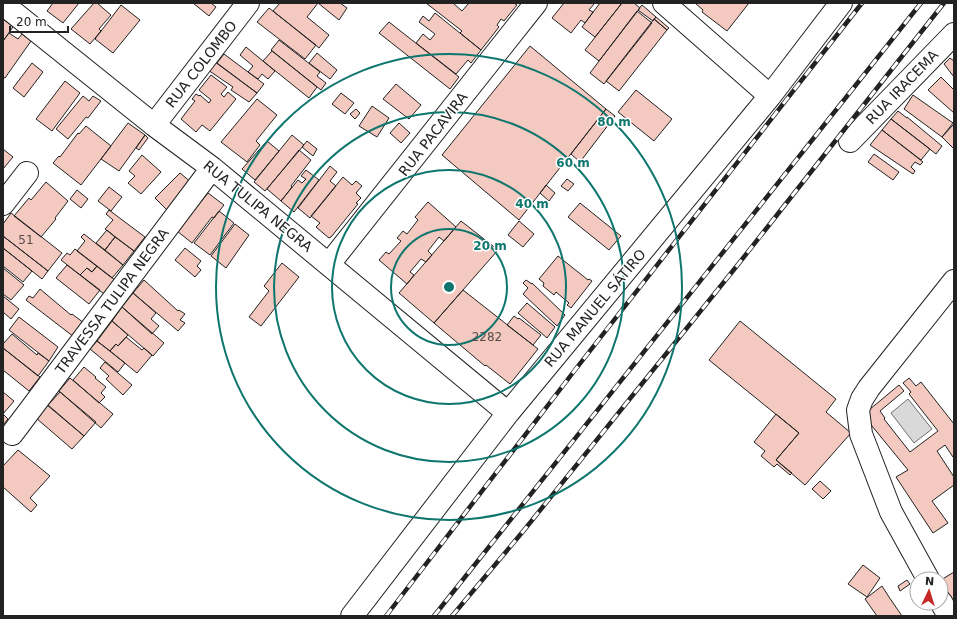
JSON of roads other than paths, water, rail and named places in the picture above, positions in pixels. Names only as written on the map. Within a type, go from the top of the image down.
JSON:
[{"type":"street","name":"RUA COLOMBO","points":[[154,124],[248,3]]},
{"type":"street","name":"RUA PACAVIRA","points":[[329,264],[536,3]]},
{"type":"street","points":[[664,3],[770,96]]},
{"type":"street","name":"RUA MANUEL SÁTIRO","points":[[352,616],[508,413],[770,96],[841,3]]},
{"type":"street","name":"RUA TULIPA NEGRA","points":[[3,4],[212,168],[508,413]]},
{"type":"street","name":"RUA IRACEMA","points":[[850,141],[954,34]]},
{"type":"street","name":"TRAVESSA TULIPA NEGRA","points":[[12,434],[212,168]]},
{"type":"street","points":[[3,204],[27,173]]},
{"type":"street","points":[[924,571],[891,512],[860,434],[858,410],[862,399],[869,388],[954,281]]},
{"type":"railway","points":[[386,616],[575,370],[862,3]]},
{"type":"railway","points":[[434,616],[921,3]]},
{"type":"railway","points":[[452,616],[525,529],[736,267],[944,3]]}]
